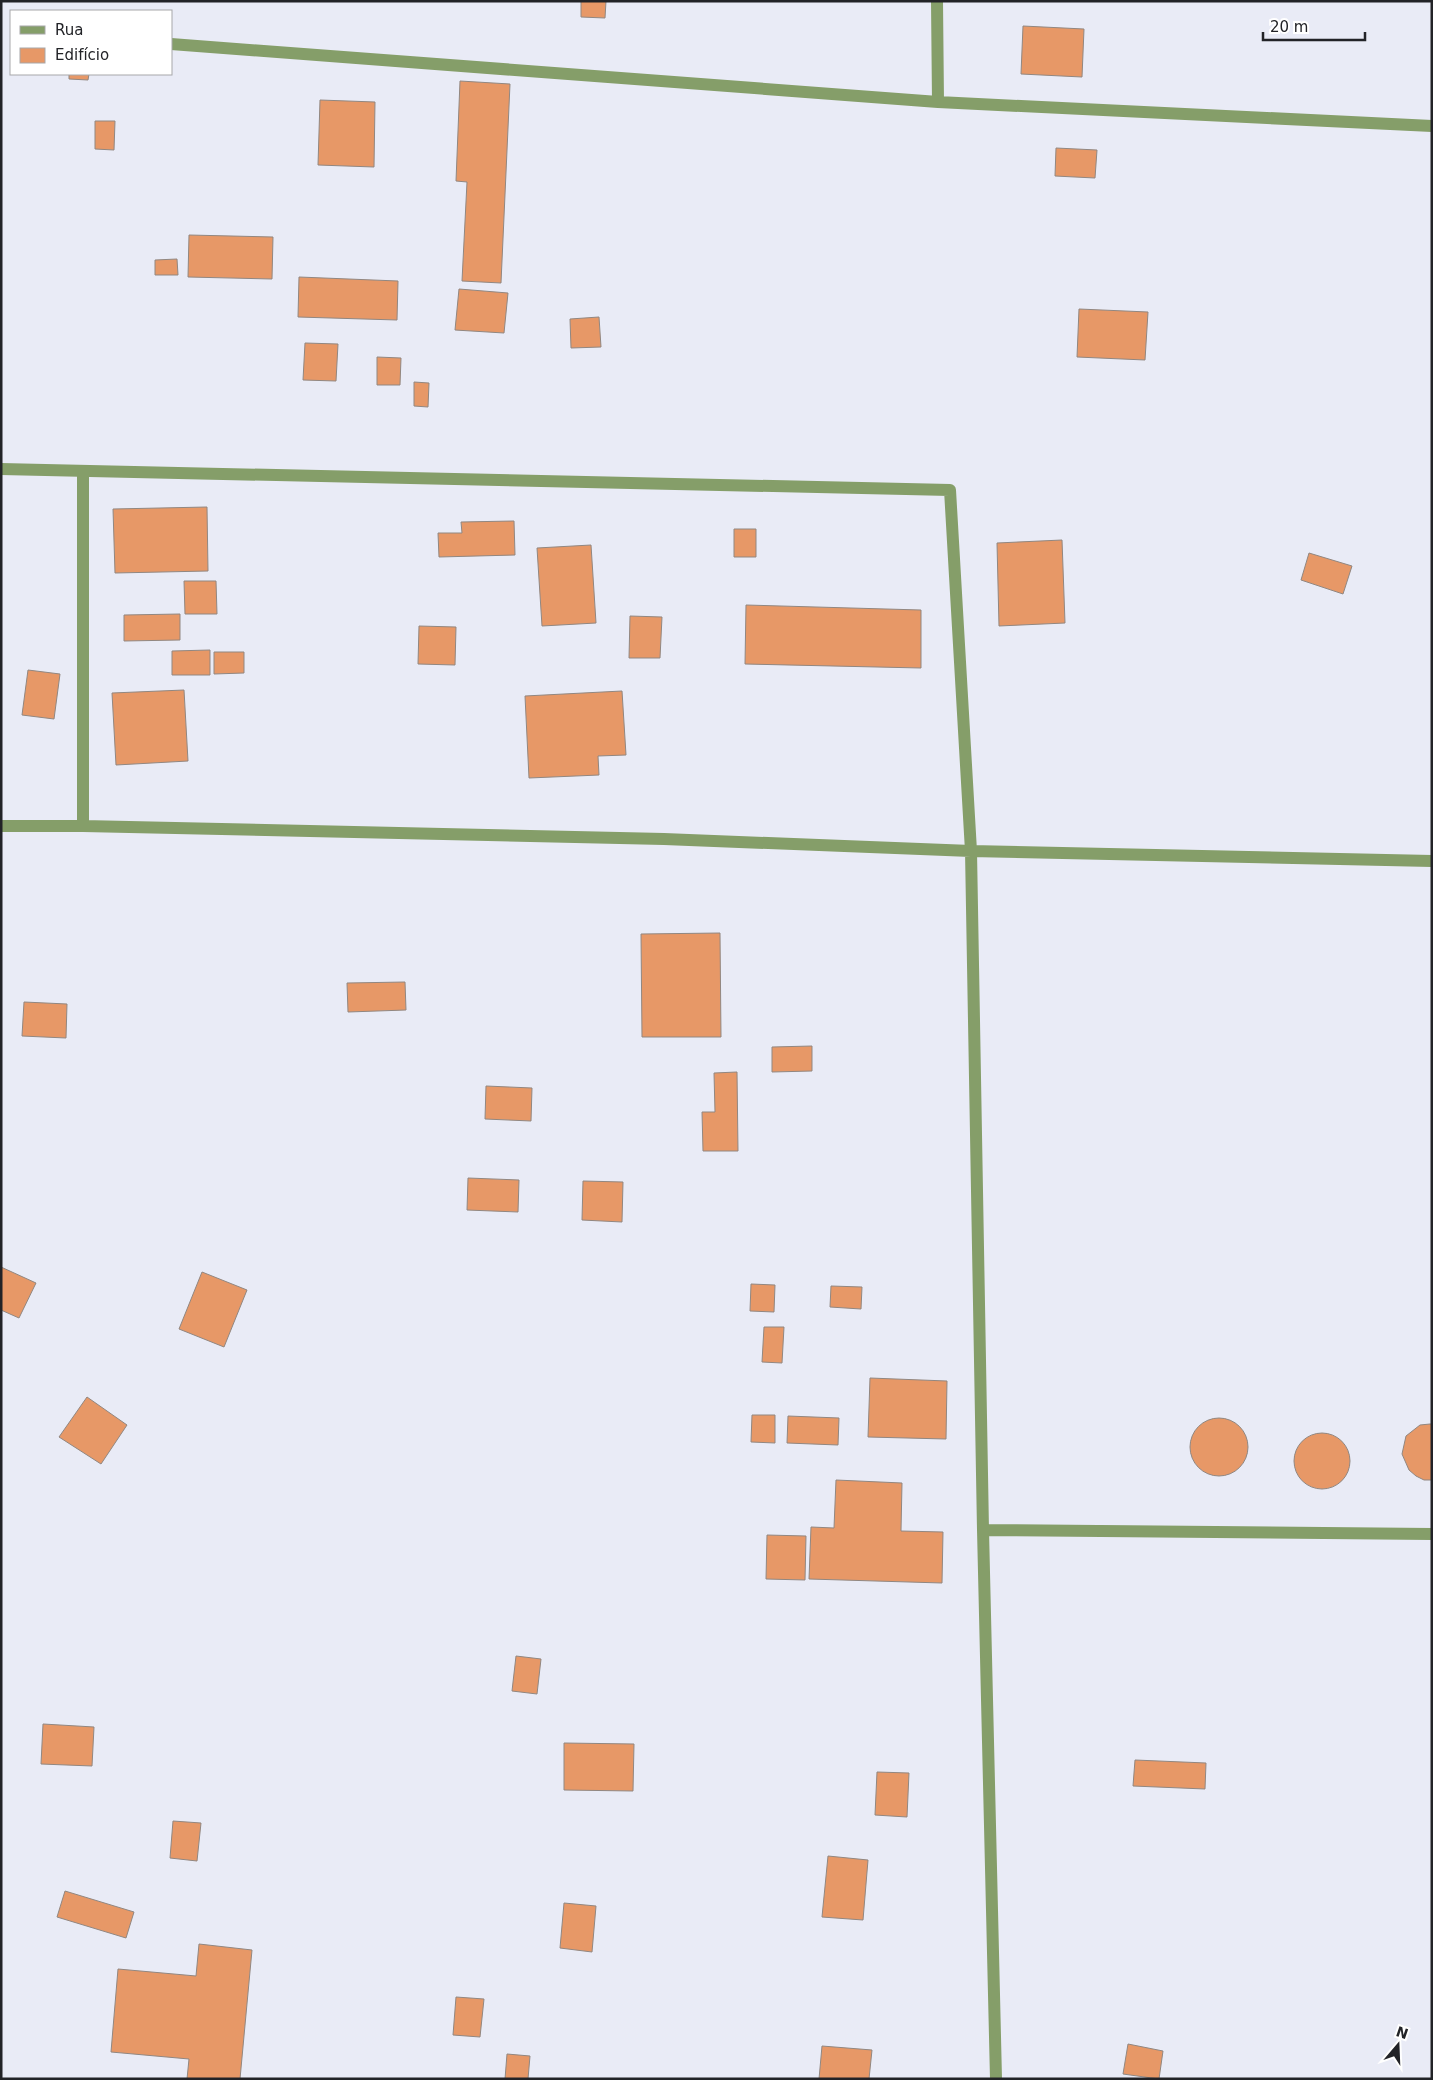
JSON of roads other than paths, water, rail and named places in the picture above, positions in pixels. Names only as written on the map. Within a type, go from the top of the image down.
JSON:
[{"type":"street","points":[[936,1],[938,102]]},
{"type":"street","points":[[172,44],[938,102],[1432,126]]},
{"type":"street","points":[[1,469],[950,490],[971,851],[982,1530],[996,2079]]},
{"type":"street","points":[[82,471],[83,826]]},
{"type":"street","points":[[1,826],[83,826],[664,839],[971,851],[1432,861]]},
{"type":"street","points":[[982,1530],[1432,1534]]}]
